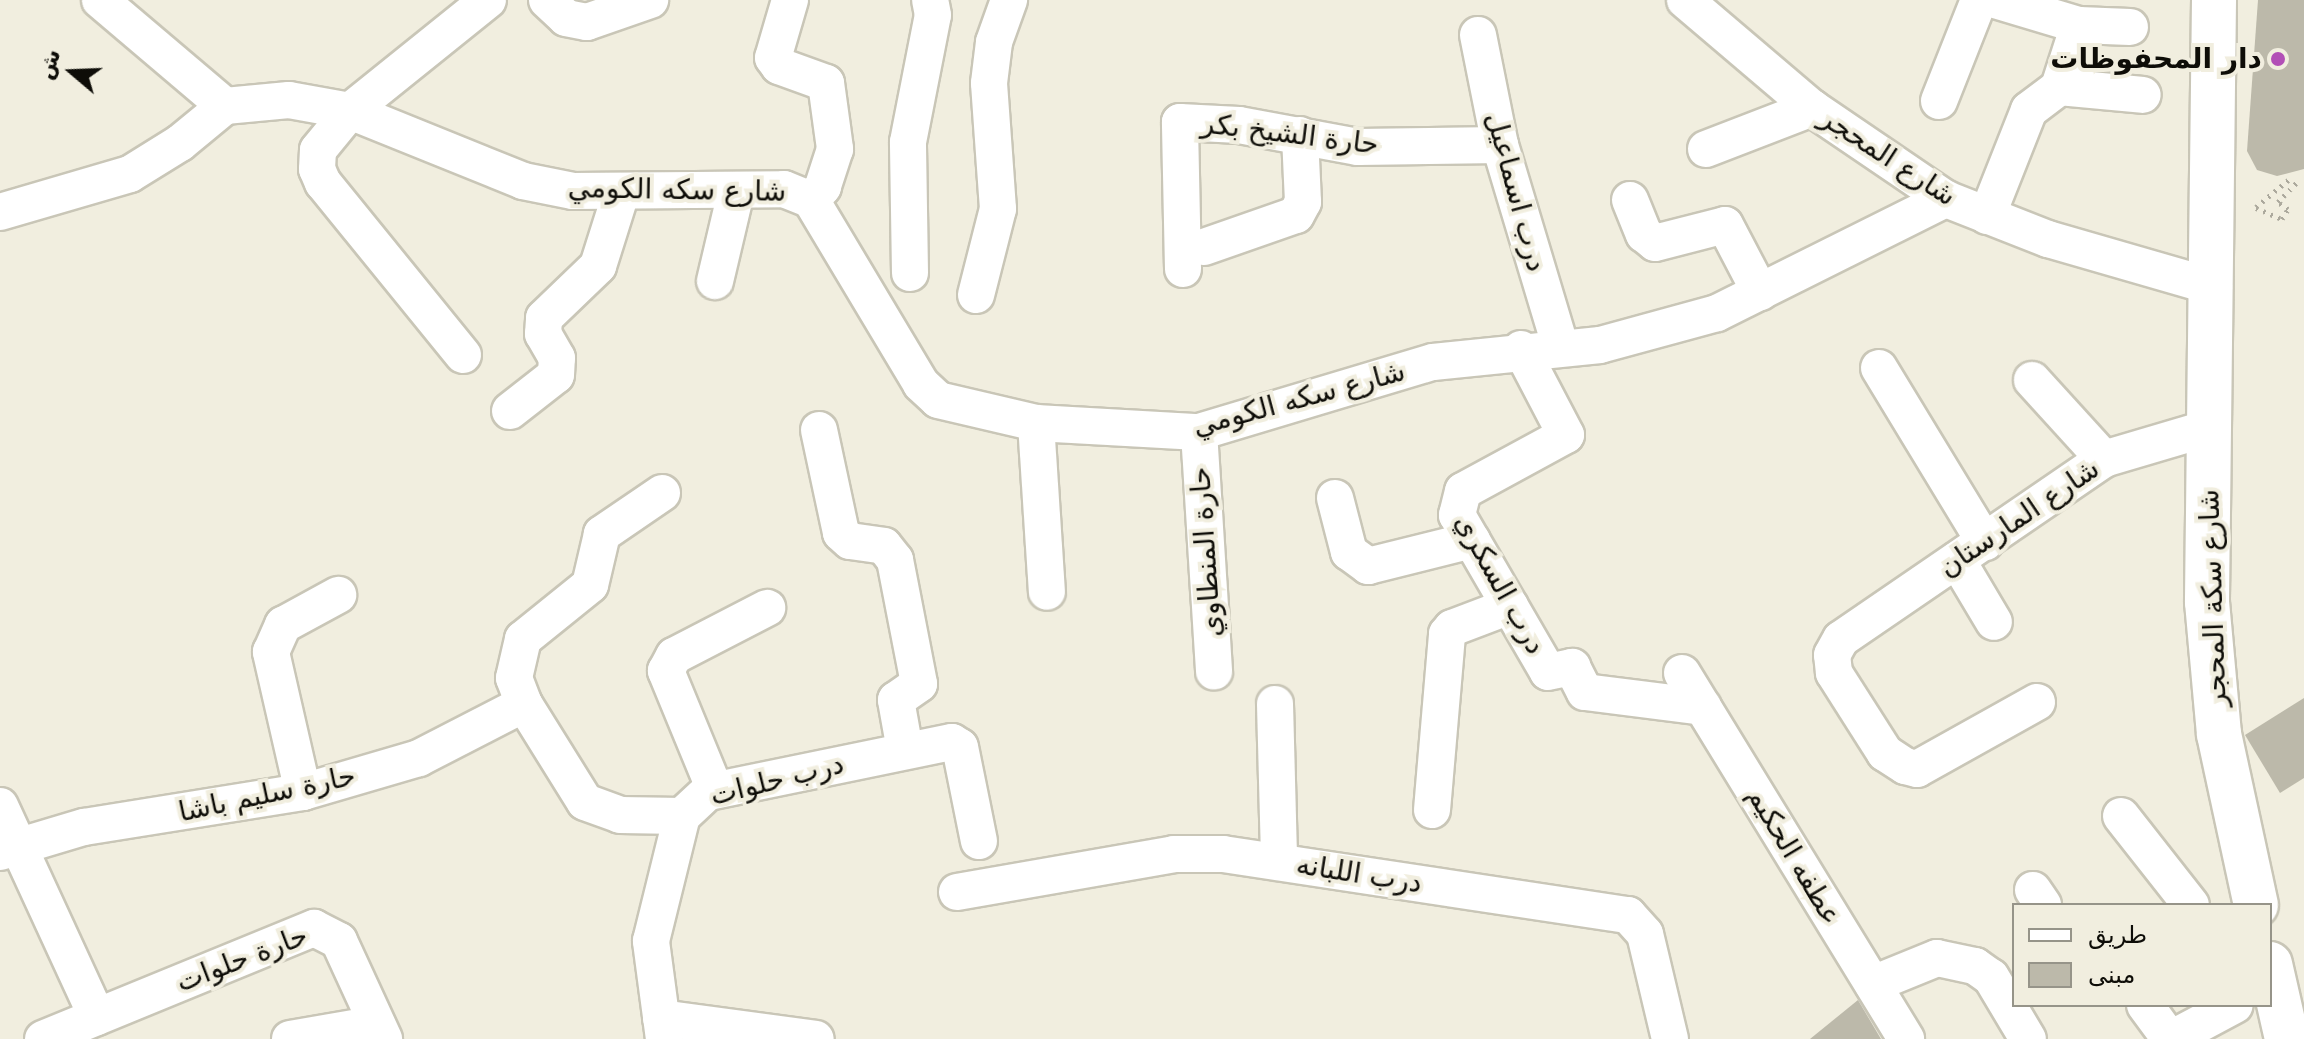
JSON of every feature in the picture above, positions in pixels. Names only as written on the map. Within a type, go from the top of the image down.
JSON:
[{"type":"street","points":[[0,212],[130,174],[180,143],[225,106],[100,0]]},
{"type":"street","points":[[463,355],[323,183],[317,169],[318,150],[350,111],[488,0]]},
{"type":"street","points":[[547,0],[566,18],[587,22],[650,0]]},
{"type":"street","points":[[790,0],[773,58],[779,66],[826,83],[835,149],[823,187],[811,200]]},
{"type":"street","points":[[910,273],[908,142],[933,15],[930,0]]},
{"type":"street","points":[[976,295],[998,209],[989,83],[994,42],[1009,0]]},
{"type":"street","name":"شارع المحجر","points":[[1685,0],[1812,108],[1946,199],[1987,216],[2214,287]]},
{"type":"street","points":[[1939,101],[1979,0]]},
{"type":"street","points":[[1995,0],[2079,25],[2130,27]]},
{"type":"street","name":"شارع سكة المحجر","points":[[2214,0],[2211,668],[2221,746],[2256,903]]},
{"type":"street","points":[[1987,216],[2029,110],[2059,87],[2079,25]]},
{"type":"street","name":"درب اسماعيل","points":[[1478,35],[1500,145],[1561,348]]},
{"type":"street","points":[[2059,87],[2143,95]]},
{"type":"street","name":"شارع سكه الكومي","points":[[225,106],[289,100],[350,111],[523,181],[621,193],[784,189],[811,200],[927,393],[1036,423],[1199,432],[1433,362],[1521,349],[1561,348],[1649,334],[1717,313],[1946,199]]},
{"type":"street","points":[[1706,149],[1812,108]]},
{"type":"street","name":"حارة الشيخ بكر","points":[[1300,135],[1303,202],[1296,215],[1193,258],[1178,124],[1239,125],[1300,135],[1358,147],[1500,145]]},
{"type":"street","points":[[715,281],[736,192]]},
{"type":"street","points":[[510,411],[556,375],[557,358],[543,334],[544,318],[598,266],[621,193]]},
{"type":"street","points":[[1630,200],[1644,234],[1655,243],[1725,225],[1760,292]]},
{"type":"street","name":"درب السكري","points":[[1521,349],[1566,435],[1463,491],[1457,515],[1548,672],[1572,667],[1583,691],[1703,707]]},
{"type":"street","points":[[1879,368],[1971,551],[1994,622]]},
{"type":"street","points":[[2032,380],[2104,459]]},
{"type":"street","points":[[1036,423],[1047,592]]},
{"type":"street","name":"شارع المارستان","points":[[2037,702],[1917,769],[1905,766],[1885,753],[1834,673],[1832,655],[1841,639],[2104,459],[2212,427]]},
{"type":"street","points":[[819,430],[841,533],[850,541],[884,546],[895,560],[919,684],[896,700],[905,750]]},
{"type":"street","name":"حارة المنطاوي","points":[[1199,432],[1214,672]]},
{"type":"street","points":[[662,493],[602,534],[586,592],[536,624],[523,639],[514,678],[524,704],[585,802],[620,815],[682,816]]},
{"type":"street","points":[[1335,498],[1349,552],[1368,566],[1472,540]]},
{"type":"street","points":[[303,792],[271,652],[283,625],[338,595]]},
{"type":"street","points":[[1432,810],[1447,634],[1452,628],[1510,606]]},
{"type":"street","points":[[715,790],[666,671],[674,656],[767,608]]},
{"type":"street","name":"عطفه الحكيم","points":[[1682,673],[1906,1039]]},
{"type":"street","name":"حارة سليم باشا","points":[[9,850],[84,827],[303,792],[419,758],[524,704]]},
{"type":"street","points":[[1275,704],[1279,862]]},
{"type":"street","name":"درب حلوات","points":[[663,1029],[651,941],[682,816],[715,790],[947,742],[960,747],[979,841]]},
{"type":"street","points":[[0,806],[9,850],[97,1017]]},
{"type":"street","points":[[2121,816],[2189,903]]},
{"type":"street","name":"درب اللبانه","points":[[957,892],[1174,854],[1279,862],[1628,915],[1645,934],[1670,1039]]},
{"type":"street","name":"حارة حلوات","points":[[43,1039],[314,928],[339,941],[380,1031]]},
{"type":"street","points":[[1873,984],[1937,958],[1975,966],[1991,977],[2028,1039]]},
{"type":"street","points":[[2272,978],[2287,1039]]},
{"type":"street","points":[[2147,1007],[2171,1039],[2231,1007]]},
{"type":"street","points":[[663,1029],[816,1039]]},
{"type":"street","points":[[290,1039],[380,1031]]},
{"type":"path","points":[[2255,207],[2282,219],[2288,209],[2278,202],[2295,180],[2271,198]]},
{"type":"building","name":"دار المحفوظات","points":[[2258,0],[2304,0],[2304,169],[2277,176],[2257,170],[2247,151]]},
{"type":"building","points":[[2304,698],[2304,778],[2280,793],[2245,735]]},
{"type":"building","points":[[1858,1000],[1881,1039],[1810,1039]]},
{"type":"place","name":"دار المحفوظات","points":[[2278,59]]}]
